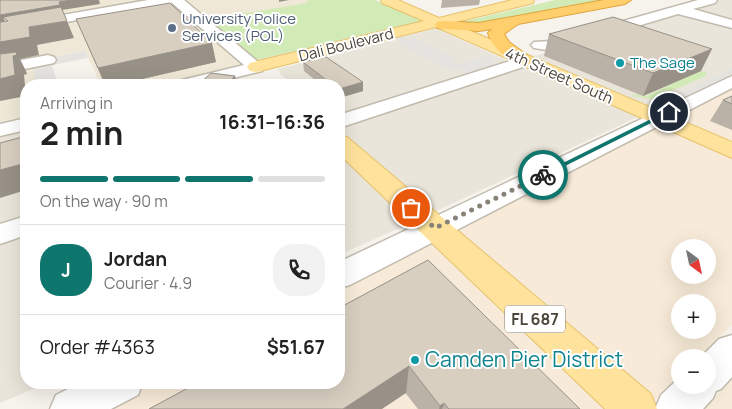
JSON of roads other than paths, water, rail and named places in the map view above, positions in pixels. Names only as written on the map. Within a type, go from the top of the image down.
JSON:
[{"type":"highway","points":[[511,5],[543,0]]},
{"type":"highway","points":[[440,24],[479,27],[624,0]]},
{"type":"highway","points":[[513,21],[501,28],[496,33],[496,37],[526,61]]},
{"type":"main road","name":"4th Street South","points":[[386,0],[732,151]]},
{"type":"main road","name":"Dali Boulevard","points":[[256,67],[440,24],[528,0]]},
{"type":"main road","points":[[256,67],[269,79]]},
{"type":"main road","name":"FL 687","points":[[345,147],[636,409]]},
{"type":"street","points":[[0,26],[158,0]]},
{"type":"street","points":[[0,30],[169,0]]},
{"type":"street","points":[[176,0],[256,67]]},
{"type":"street","points":[[539,45],[552,46],[711,0]]},
{"type":"street","points":[[680,10],[732,24]]},
{"type":"street","points":[[0,69],[48,60]]},
{"type":"street","points":[[345,120],[526,61]]},
{"type":"street","points":[[208,79],[256,67]]},
{"type":"street","points":[[345,273],[732,81]]},
{"type":"street","points":[[0,130],[20,125]]},
{"type":"street","points":[[0,234],[20,227]]},
{"type":"street","points":[[716,368],[732,351]]},
{"type":"street","points":[[70,409],[110,389]]},
{"type":"street","points":[[675,409],[690,394]]},
{"type":"place","name":"University Police Services (POL)","points":[[172,28]]},
{"type":"place","name":"The Sage","points":[[620,63]]},
{"type":"place","name":"Camden Pier District","points":[[415,360]]}]
